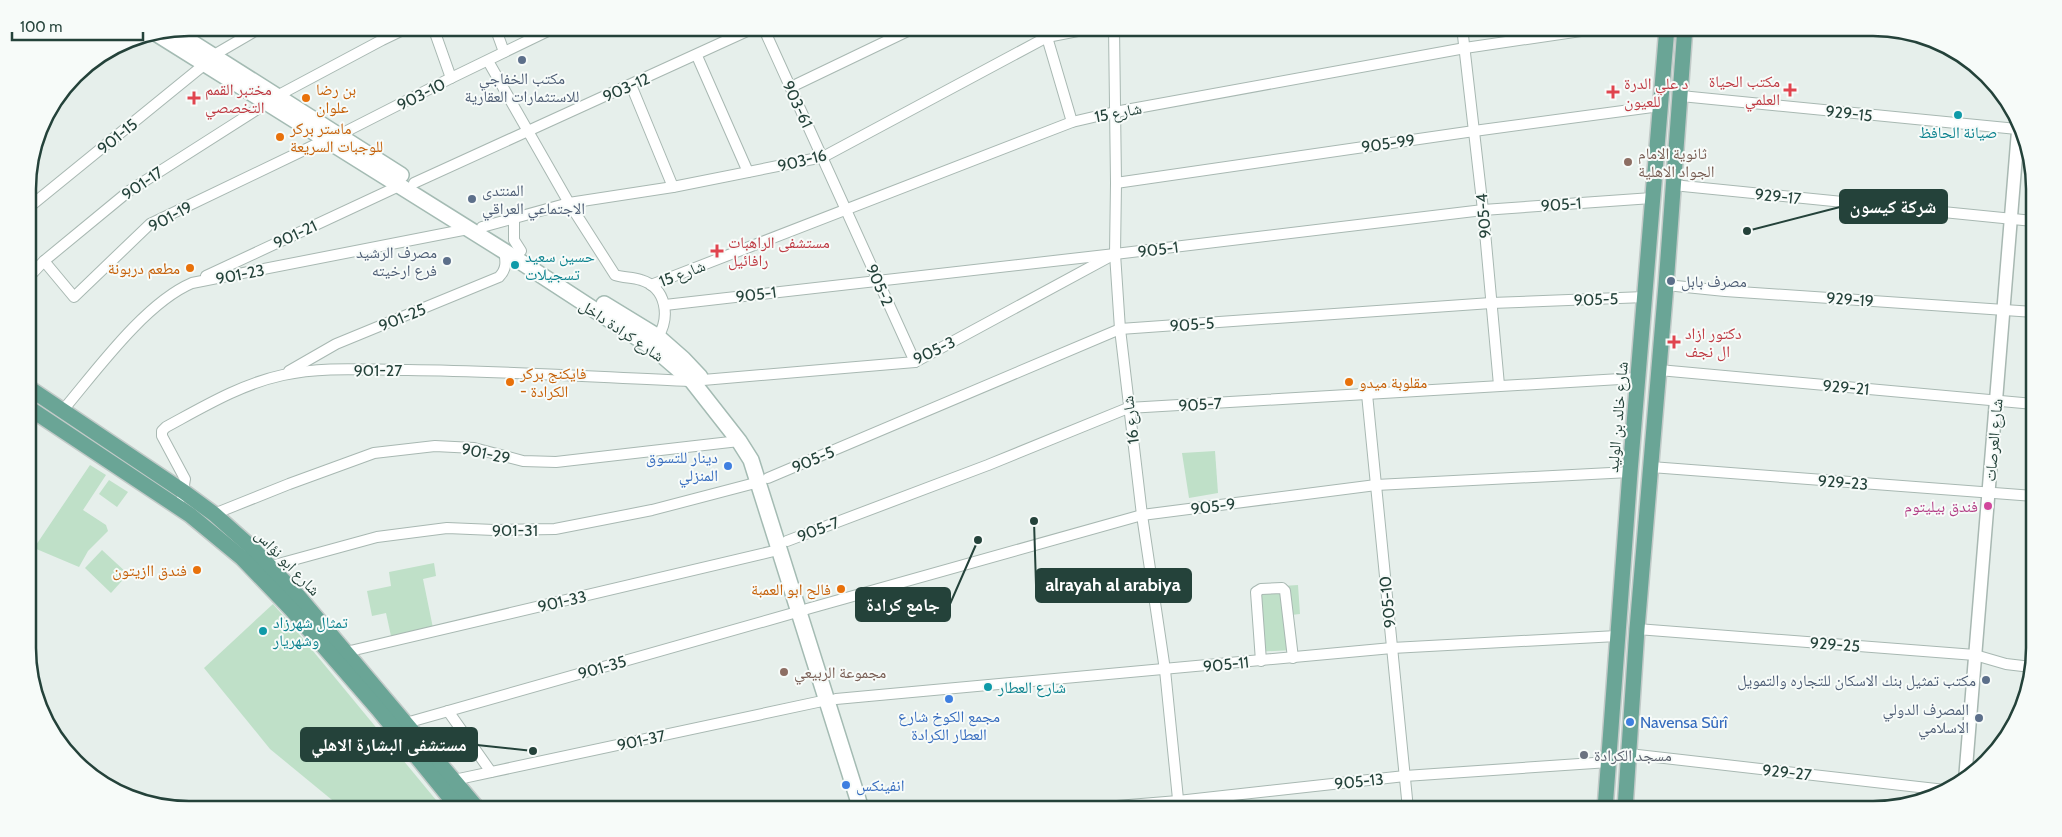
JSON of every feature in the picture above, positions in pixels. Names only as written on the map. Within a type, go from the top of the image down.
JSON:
[{"type":"main road","name":"شارع خالد بن الوليد","points":[[1606,800],[1637,378],[1666,36]]},
{"type":"main road","points":[[1626,800],[1637,629],[1666,286],[1685,36]]},
{"type":"main road","name":"شارع كرادة داخل","points":[[182,37],[210,60]]},
{"type":"main road","name":"شارع كرادة داخل","points":[[166,38],[210,60],[475,228],[521,251],[658,337],[683,359],[763,480]]},
{"type":"main road","name":"شارع كرادة داخل","points":[[475,228],[504,251],[656,350],[697,380],[752,443],[760,457],[763,480],[802,610],[831,699],[868,801]]},
{"type":"main road","name":"شارع ابو نؤاس","points":[[37,393],[214,514],[271,566],[471,801]]},
{"type":"main road","name":"شارع ابو نؤاس","points":[[37,413],[178,507],[225,543],[276,592],[378,709],[451,801]]},
{"type":"main road","name":"شارع كرادة داخل","points":[[831,699],[859,801]]},
{"type":"street","name":"901-15","points":[[37,201],[210,60],[249,36]]},
{"type":"street","name":"901-17","points":[[37,269],[128,191],[272,100],[391,36]]},
{"type":"street","points":[[436,36],[452,78]]},
{"type":"street","points":[[498,36],[504,52]]},
{"type":"street","name":"903-10","points":[[332,138],[538,36]]},
{"type":"street","name":"903-12","points":[[407,185],[739,36]]},
{"type":"street","name":"903-61","points":[[767,36],[846,208]]},
{"type":"street","points":[[791,87],[899,36]]},
{"type":"street","name":"903-16","points":[[475,228],[569,203],[823,158],[1039,36]]},
{"type":"street","points":[[1047,36],[1072,122]]},
{"type":"street","name":"شارع 16","points":[[1114,36],[1115,254],[1120,329],[1142,516],[1165,670],[1179,800]]},
{"type":"street","name":"905-4","points":[[1463,36],[1483,210],[1499,385]]},
{"type":"street","name":"شارع 15","points":[[651,285],[1072,122],[1115,112],[1465,48],[1551,36]]},
{"type":"street","points":[[697,56],[748,172]]},
{"type":"street","points":[[488,61],[569,203],[615,275],[643,280],[660,294],[665,305],[664,325],[658,337]]},
{"type":"street","points":[[631,86],[673,186]]},
{"type":"street","name":"929-15","points":[[1681,96],[2013,130]]},
{"type":"street","name":"905-99","points":[[1116,183],[1660,106]]},
{"type":"street","name":"901-19","points":[[44,261],[74,297],[150,224],[332,138]]},
{"type":"street","name":"شارع العرصات","points":[[1966,769],[2016,138]]},
{"type":"street","name":"901-21","points":[[192,283],[407,185]]},
{"type":"street","name":"929-17","points":[[1673,185],[2026,220]]},
{"type":"street","name":"905-1","points":[[665,305],[1483,210],[1652,198]]},
{"type":"street","name":"905-2","points":[[846,208],[915,362]]},
{"type":"street","points":[[514,218],[514,240],[521,251]]},
{"type":"street","name":"901-23","points":[[62,410],[157,304],[173,292],[192,283],[475,228]]},
{"type":"street","name":"901-25","points":[[282,375],[336,344],[499,276],[505,270],[504,251]]},
{"type":"street","name":"905-3","points":[[697,380],[915,362],[1115,254]]},
{"type":"street","name":"929-19","points":[[1666,286],[1725,292],[2026,311]]},
{"type":"street","name":"905-5","points":[[763,480],[1120,329],[1491,303],[1645,297]]},
{"type":"street","name":"901-27","points":[[184,492],[185,479],[183,473],[162,436],[162,431],[213,401],[247,386],[282,375],[317,370],[472,370],[697,380]]},
{"type":"street","name":"929-21","points":[[1659,370],[2026,403]]},
{"type":"street","name":"905-7","points":[[783,545],[1128,408],[1637,378]]},
{"type":"street","name":"905-10","points":[[1367,394],[1407,800]]},
{"type":"street","name":"901-29","points":[[214,514],[374,453],[435,446],[474,448],[522,461],[556,462],[739,441]]},
{"type":"street","name":"929-23","points":[[1651,467],[2026,495]]},
{"type":"street","name":"905-9","points":[[802,610],[1142,516],[1376,485],[1630,472]]},
{"type":"street","name":"901-31","points":[[271,566],[377,537],[447,528],[494,530],[555,529],[652,510],[763,480]]},
{"type":"street","points":[[178,507],[184,492]]},
{"type":"street","name":"901-33","points":[[346,652],[783,545]]},
{"type":"street","points":[[1261,661],[1256,592],[1260,589],[1282,588],[1285,591],[1293,658]]},
{"type":"street","name":"901-35","points":[[406,723],[802,610]]},
{"type":"street","name":"929-25","points":[[1637,629],[1975,655],[2006,664],[2024,666]]},
{"type":"street","name":"905-11","points":[[831,699],[1392,648],[1617,636]]},
{"type":"street","name":"901-37","points":[[454,780],[831,699]]},
{"type":"street","points":[[448,711],[491,772]]},
{"type":"street","name":"929-27","points":[[1630,754],[1932,789]]},
{"type":"street","name":"905-13","points":[[1215,800],[1405,776],[1609,762]]},
{"type":"green space","points":[[1215,451],[1218,493],[1189,498],[1182,453]]},
{"type":"green space","points":[[90,465],[106,475],[83,510],[106,525],[108,531],[88,551],[79,567],[36,549],[36,545]]},
{"type":"green space","points":[[109,480],[128,492],[117,507],[99,494]]},
{"type":"green space","points":[[102,550],[128,574],[111,593],[85,568]]},
{"type":"green space","points":[[434,563],[436,576],[423,579],[433,628],[391,636],[386,613],[372,616],[367,591],[391,586],[389,572]]},
{"type":"green space","points":[[1298,585],[1300,614],[1291,615],[1293,650],[1255,652],[1251,588]]},
{"type":"green space","points":[[273,604],[436,800],[333,801],[270,749],[204,668]]},
{"type":"place","name":"مكتب الخفاجي للاستثمارات العقارية","points":[[522,60]]},
{"type":"place","name":"مكتب الحياة العلمي","points":[[1790,90]]},
{"type":"place","name":"د علي الدرة للعيون","points":[[1613,92]]},
{"type":"place","name":"مختبر القمم التخصصي","points":[[194,98]]},
{"type":"place","name":"بن رضا علوان","points":[[306,98]]},
{"type":"place","name":"صيانة الحافظ","points":[[1958,115]]},
{"type":"place","name":"ماستر بركر للوجبات السريعة","points":[[280,137]]},
{"type":"place","name":"ثانوية الامام الجواد الاهلية","points":[[1628,162]]},
{"type":"place","name":"المنتدى الاجتماعي العراقي","points":[[472,199]]},
{"type":"place","name":"شركة كيسون","points":[[1747,231]]},
{"type":"place","name":"مستشفى الراهبات رافائيل","points":[[717,251]]},
{"type":"place","name":"مصرف الرشيد فرع ارخيته","points":[[447,261]]},
{"type":"place","name":"حسين سعيد تسجيلات","points":[[515,265]]},
{"type":"place","name":"مطعم دربونة","points":[[190,268]]},
{"type":"place","name":"مصرف بابل","points":[[1671,281]]},
{"type":"place","name":"دكتور ازاد ال نجف","points":[[1674,342]]},
{"type":"place","name":"فايكنج بركر - الكرادة","points":[[510,382]]},
{"type":"place","name":"مقلوبة ميدو","points":[[1349,382]]},
{"type":"place","name":"دينار للتسوق المنزلي","points":[[728,466]]},
{"type":"place","name":"فندق بيليتوم","points":[[1988,506]]},
{"type":"place","name":"alrayah al arabiya","points":[[1034,521]]},
{"type":"place","name":"جامع كرادة","points":[[978,540]]},
{"type":"place","name":"فندق اازيتون","points":[[197,570]]},
{"type":"place","name":"فالح ابو العمبة","points":[[841,589]]},
{"type":"place","name":"تمثال شهرزاد وشهريار","points":[[263,631]]},
{"type":"place","name":"مجموعة الربيعي","points":[[784,672]]},
{"type":"place","name":"مكتب تمثيل بنك الاسكان للتجاره والتمويل","points":[[1986,680]]},
{"type":"place","name":"شارع العطار","points":[[988,687]]},
{"type":"place","name":"مجمع الكوخ شارع العطار الكرادة","points":[[949,699]]},
{"type":"place","name":"المصرف الدولي الاسلامي","points":[[1979,718]]},
{"type":"place","name":"Navensa Sûrî","points":[[1630,722]]},
{"type":"place","name":"مستشفى البشارة الاهلي","points":[[533,751]]},
{"type":"place","name":"مسجد الكرادة","points":[[1584,755]]},
{"type":"place","name":"انفينكس","points":[[846,785]]}]
